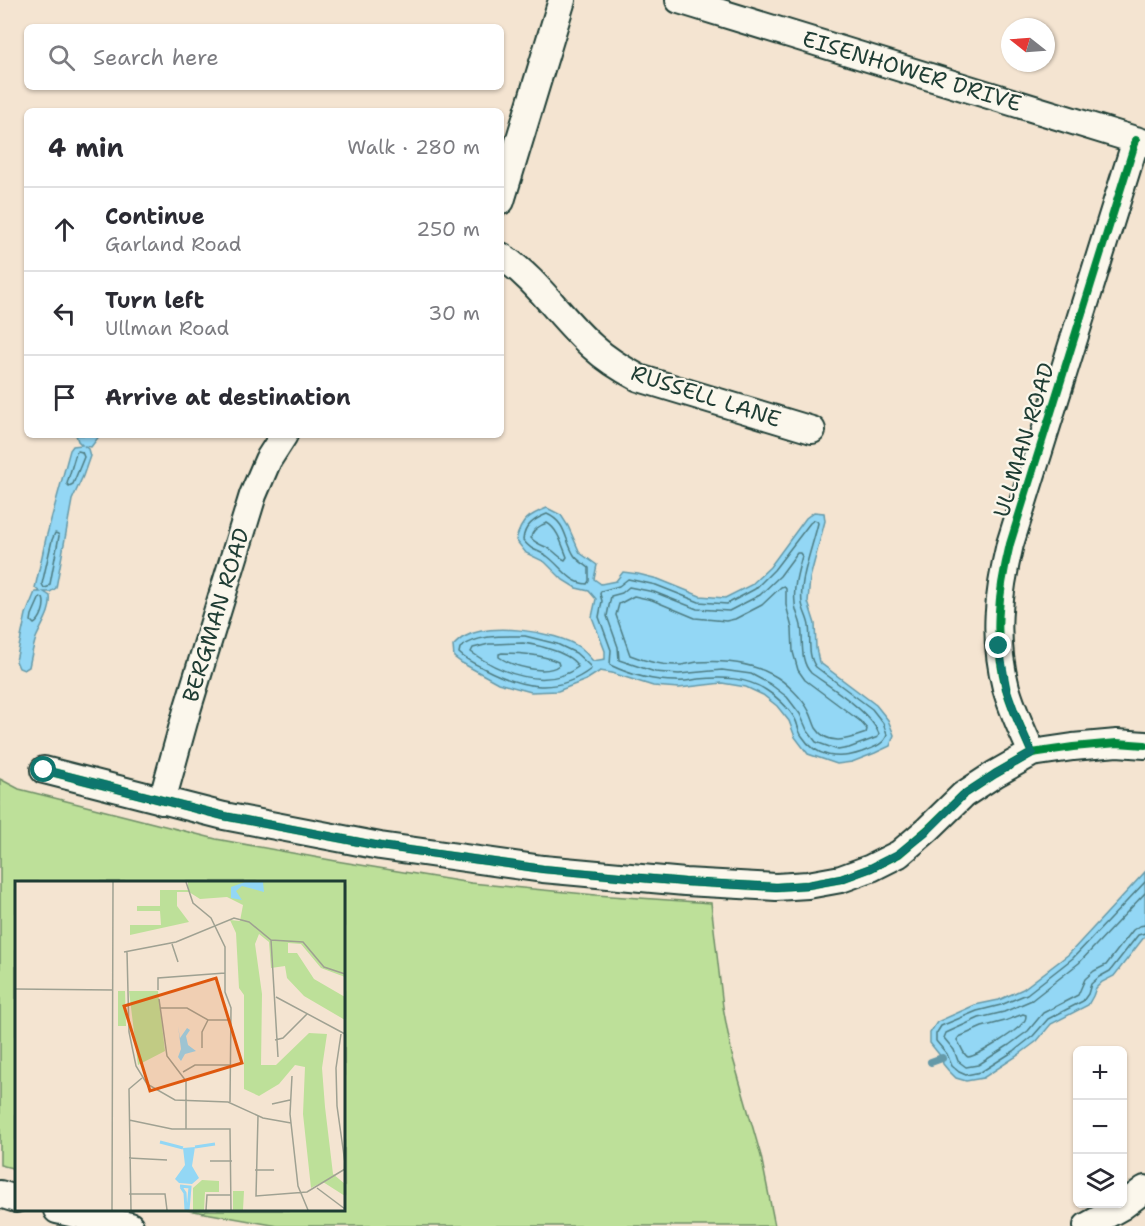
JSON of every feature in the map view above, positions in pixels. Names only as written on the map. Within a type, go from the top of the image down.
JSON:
[{"type":"street","points":[[504,191],[562,0]]},
{"type":"street","name":"EISENHOWER DRIVE","points":[[679,0],[1140,142]]},
{"type":"street","name":"ULLMAN ROAD","points":[[1032,753],[1004,678],[998,624],[1002,578],[1010,544],[1140,142]]},
{"type":"street","name":"RUSSELL LANE","points":[[504,258],[529,279],[592,346],[614,364],[639,378],[812,430]]},
{"type":"street","name":"BERGMAN ROAD","points":[[162,801],[188,707],[253,495],[268,460],[282,438]]},
{"type":"street","points":[[44,770],[224,816],[380,846],[543,869],[685,882],[776,887],[808,885],[841,879],[898,854],[928,830],[963,795],[1032,753],[1117,743],[1145,745]]},
{"type":"street","points":[[1087,1226],[1121,1207],[1145,1189]]},
{"type":"street","points":[[0,1194],[15,1199]]},
{"type":"street","points":[[66,1211],[130,1226]]},
{"type":"green space","points":[[0,779],[19,789],[216,839],[336,861],[471,883],[711,903],[723,1007],[732,1055],[761,1156],[775,1226],[278,1226],[194,1211],[345,1211],[345,881],[15,881],[15,1169],[0,1165]]},
{"type":"water","points":[[77,438],[98,438],[91,447],[84,446],[88,449],[90,456],[72,500],[56,588],[50,592],[44,592],[50,596],[50,607],[36,638],[29,667],[24,670],[19,668],[16,661],[26,614],[35,592],[40,592],[35,588],[46,538],[70,450],[73,446],[82,445]]},
{"type":"water","points":[[547,508],[561,515],[580,553],[597,565],[594,579],[601,584],[616,581],[623,572],[658,579],[700,596],[725,598],[751,585],[770,567],[806,518],[814,512],[824,513],[825,521],[810,578],[808,602],[815,624],[819,662],[876,705],[888,720],[894,735],[890,746],[852,762],[837,764],[808,754],[795,737],[789,721],[777,706],[763,695],[746,687],[722,683],[679,688],[653,686],[600,671],[586,680],[558,691],[531,692],[498,683],[462,663],[454,657],[453,646],[460,640],[475,632],[505,629],[555,637],[579,647],[593,661],[605,659],[605,651],[592,617],[596,599],[589,591],[576,588],[563,580],[545,562],[526,553],[516,540],[523,523],[535,513]]},
{"type":"water","points":[[1145,872],[1145,936],[1114,976],[1096,988],[1088,1005],[1051,1024],[1037,1041],[983,1078],[966,1081],[956,1078],[943,1064],[942,1058],[930,1043],[930,1033],[937,1022],[975,1005],[999,1000],[1023,989],[1069,954]]},
{"type":"waterway","points":[[931,1062],[942,1058]]},
{"type":"cycle path","points":[[1032,753],[1011,704],[1002,669],[998,633],[1002,580],[1010,544],[1136,140]]},
{"type":"cycle path","points":[[44,770],[224,816],[380,846],[543,869],[685,882],[776,887],[808,885],[841,879],[899,854],[963,795],[1032,753],[1117,743],[1145,745]]},
{"type":"route","points":[[44,770],[224,816],[380,846],[543,869],[685,882],[776,887],[808,885],[841,879],[871,868],[898,854],[928,830],[963,795],[1032,753],[1006,688],[999,646]]}]
